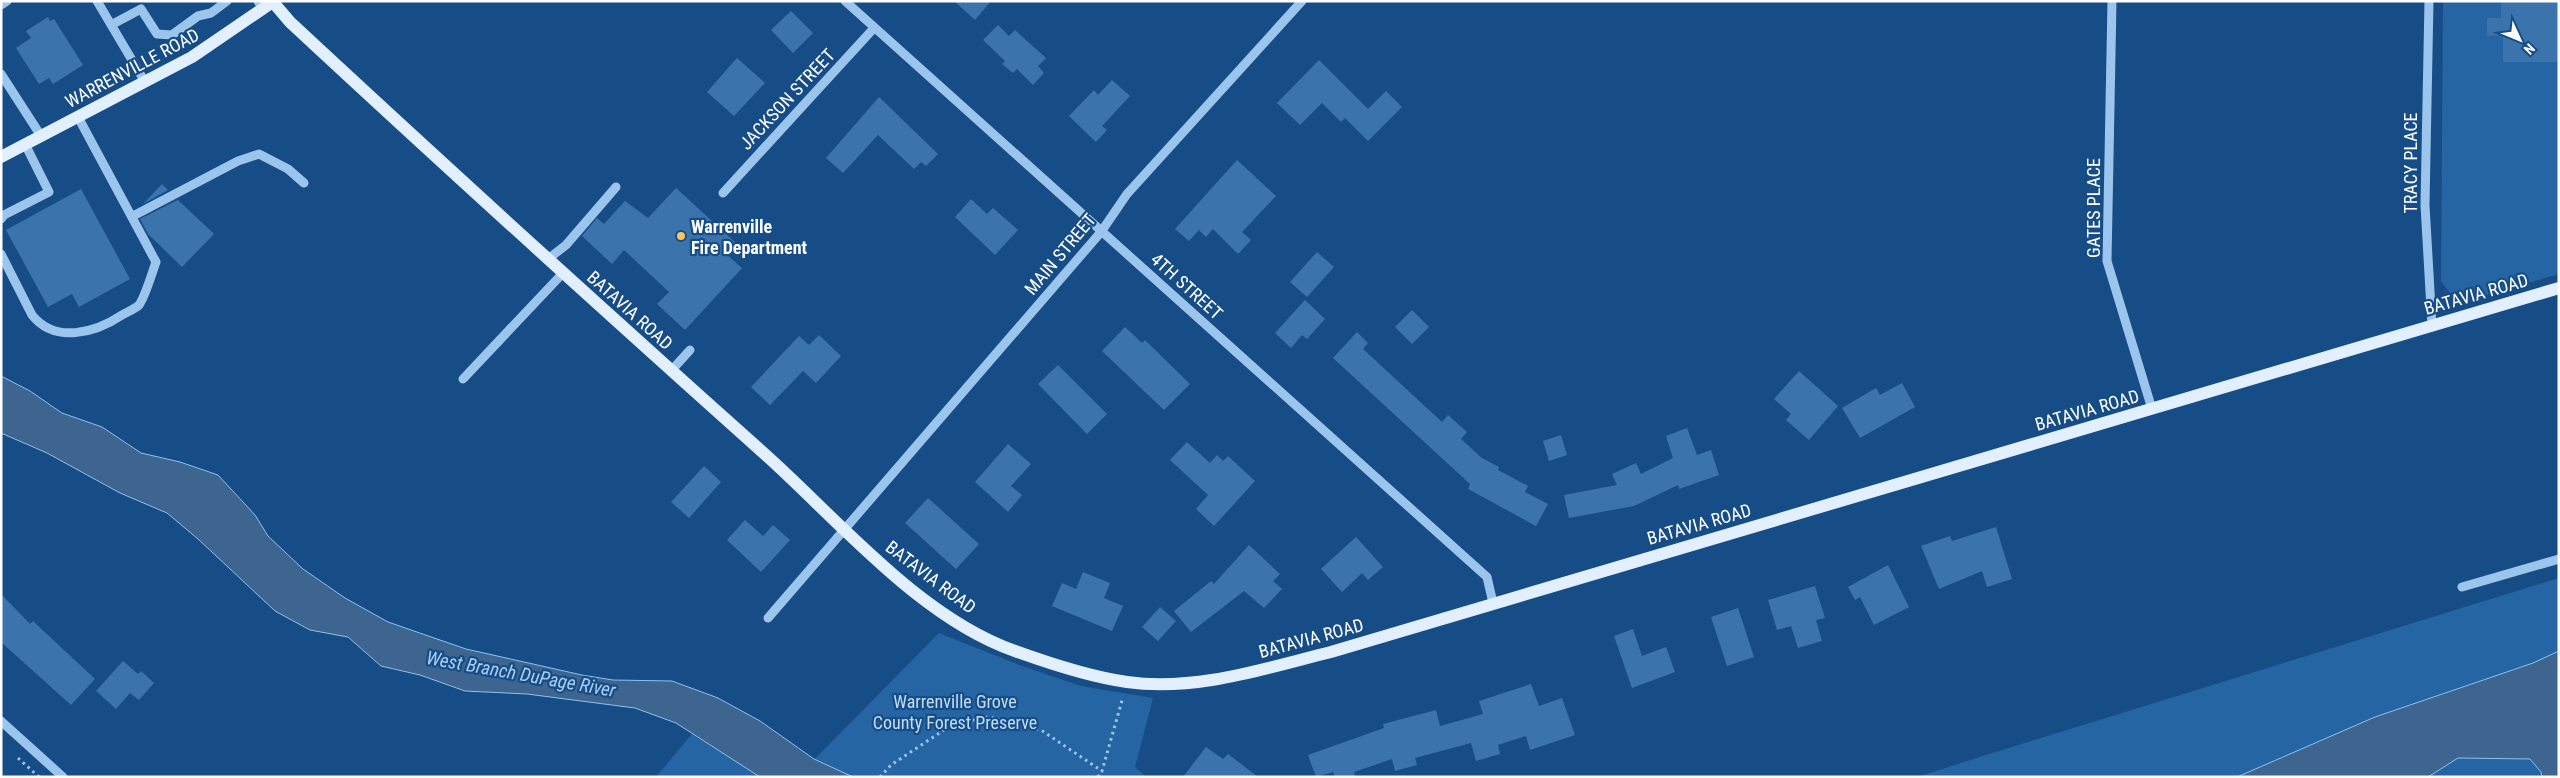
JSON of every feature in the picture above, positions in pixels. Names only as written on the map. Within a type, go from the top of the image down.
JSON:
[{"type":"main road","name":"BATAVIA ROAD","points":[[267,3],[922,597],[960,623],[1012,650],[1086,673],[1128,682],[1162,684],[1218,678],[1268,668],[1492,604],[2559,288]]},
{"type":"main road","name":"WARRENVILLE ROAD","points":[[1,157],[192,57],[267,3]]},
{"type":"street","points":[[1,5],[7,1]]},
{"type":"street","points":[[97,1],[145,82]]},
{"type":"street","points":[[111,25],[141,8],[157,34],[172,35],[198,16],[211,13],[226,1]]},
{"type":"street","name":"4TH STREET","points":[[845,1],[1487,577],[1492,604]]},
{"type":"street","name":"MAIN STREET","points":[[768,618],[1101,232],[1127,194],[1302,1]]},
{"type":"street","name":"GATES PLACE","points":[[2112,1],[2107,261],[2152,409]]},
{"type":"street","name":"TRACY PLACE","points":[[2429,1],[2425,205],[2432,326]]},
{"type":"street","name":"JACKSON STREET","points":[[723,193],[874,28]]},
{"type":"street","points":[[1,74],[41,136]]},
{"type":"street","points":[[1,254],[32,315],[38,323],[53,332],[75,333],[96,330],[139,305],[156,262],[133,216],[78,117]]},
{"type":"street","points":[[1,219],[4,215],[49,192],[26,144]]},
{"type":"street","points":[[133,216],[238,161],[259,154],[274,160],[304,183]]},
{"type":"street","points":[[548,259],[566,245],[616,187]]},
{"type":"street","points":[[463,379],[563,273]]},
{"type":"street","points":[[671,370],[690,350]]},
{"type":"street","points":[[2462,587],[2559,559]]},
{"type":"street","points":[[1,721],[63,777]]},
{"type":"path","points":[[1098,777],[1102,771],[1128,682]]},
{"type":"path","points":[[880,777],[891,765],[953,724],[989,717],[1041,730],[1102,771]]},
{"type":"green space","points":[[2443,1],[2559,1],[2559,274],[2466,301],[2455,296],[2441,281]]},
{"type":"green space","points":[[2559,578],[2559,777],[1917,777],[1986,755]]},
{"type":"green space","name":"Warrenville Grove County Forest Preserve","points":[[939,633],[1019,665],[1081,686],[1153,698],[1135,767],[1146,777],[797,777]]},
{"type":"green space","points":[[692,734],[759,775],[760,777],[656,777]]},
{"type":"water","name":"West Branch DuPage River","points":[[1,376],[30,391],[62,413],[102,427],[141,453],[180,462],[218,475],[255,515],[268,536],[303,569],[345,598],[388,622],[466,649],[582,675],[613,680],[672,681],[718,698],[760,721],[814,759],[853,777],[760,777],[676,723],[635,708],[527,694],[465,691],[420,675],[381,666],[348,637],[310,630],[275,611],[198,539],[167,513],[120,493],[47,453],[1,433]]},
{"type":"water","points":[[2559,651],[2559,777],[2542,777],[2541,772],[2530,759],[2458,758],[2428,777],[2237,777],[2375,717],[2533,663]]},
{"type":"building","points":[[954,1],[991,1],[975,20]]},
{"type":"building","points":[[2501,1],[2559,1],[2559,62],[2503,62],[2503,35],[2487,36],[2487,18],[2501,18]]},
{"type":"building","points":[[791,11],[813,33],[793,53],[771,30]]},
{"type":"building","points":[[48,17],[50,21],[54,19],[83,65],[53,84],[49,78],[39,84],[16,48],[31,38],[26,31]]},
{"type":"building","points":[[998,25],[1009,36],[1015,30],[1046,58],[1038,66],[1044,73],[1033,85],[1017,69],[1013,73],[1002,64],[1005,61],[983,40]]},
{"type":"building","points":[[737,58],[765,83],[734,116],[707,92]]},
{"type":"building","points":[[1319,60],[1368,109],[1386,91],[1402,107],[1368,141],[1345,118],[1341,122],[1322,103],[1300,125],[1277,103]]},
{"type":"building","points":[[1112,80],[1130,96],[1102,126],[1107,130],[1096,142],[1069,116],[1094,90],[1098,95]]},
{"type":"building","points":[[879,97],[938,154],[926,166],[921,162],[914,169],[878,135],[843,173],[826,158]]},
{"type":"building","points":[[1237,160],[1276,196],[1242,232],[1251,240],[1238,254],[1213,229],[1206,237],[1199,230],[1189,241],[1175,229]]},
{"type":"building","points":[[162,184],[168,190],[143,204]]},
{"type":"building","name":"Warrenville Fire Department","points":[[676,188],[736,243],[726,254],[742,268],[685,330],[657,304],[669,292],[624,250],[612,264],[582,236],[597,218],[604,224],[625,201],[648,218]]},
{"type":"building","points":[[81,189],[130,279],[79,307],[72,294],[48,307],[6,230]]},
{"type":"building","points":[[971,199],[987,214],[993,208],[1018,230],[995,255],[955,217]]},
{"type":"building","points":[[178,200],[214,234],[182,267],[148,234],[140,219]]},
{"type":"building","points":[[1317,252],[1334,267],[1307,297],[1290,282]]},
{"type":"building","points":[[1305,300],[1325,319],[1307,339],[1302,335],[1291,348],[1275,333]]},
{"type":"building","points":[[1412,310],[1429,327],[1412,344],[1395,327]]},
{"type":"building","points":[[1125,327],[1142,343],[1145,340],[1190,384],[1164,410],[1102,351]]},
{"type":"building","points":[[1357,332],[1368,343],[1363,349],[1442,422],[1448,415],[1467,432],[1461,439],[1482,458],[1499,467],[1498,470],[1528,486],[1525,492],[1548,504],[1536,526],[1468,489],[1470,484],[1333,358]]},
{"type":"building","points":[[819,335],[841,356],[816,383],[803,371],[770,405],[751,387],[799,336],[809,345]]},
{"type":"building","points":[[1058,365],[1107,414],[1087,434],[1038,384]]},
{"type":"building","points":[[1799,371],[1838,406],[1809,440],[1786,420],[1791,414],[1774,399]]},
{"type":"building","points":[[1902,383],[1915,407],[1860,438],[1842,408],[1876,388],[1880,395]]},
{"type":"building","points":[[1687,428],[1697,455],[1711,450],[1719,475],[1679,489],[1678,485],[1634,506],[1569,518],[1564,495],[1617,485],[1612,474],[1636,463],[1641,474],[1673,458],[1666,436]]},
{"type":"building","points":[[1561,435],[1567,455],[1549,461],[1543,441]]},
{"type":"building","points":[[1187,442],[1210,463],[1217,455],[1223,461],[1228,456],[1255,481],[1214,526],[1196,509],[1208,495],[1170,460]]},
{"type":"building","points":[[1008,444],[1031,464],[1011,486],[1022,495],[1008,512],[975,482]]},
{"type":"building","points":[[704,466],[721,482],[689,518],[671,502]]},
{"type":"building","points":[[928,498],[979,544],[956,569],[905,523]]},
{"type":"building","points":[[745,520],[763,536],[773,525],[790,540],[761,572],[727,540]]},
{"type":"building","points":[[1996,527],[2012,579],[1987,587],[1982,571],[1939,589],[1921,546],[1950,536],[1952,541]]},
{"type":"building","points":[[1356,537],[1383,567],[1368,580],[1362,573],[1342,592],[1321,569]]},
{"type":"building","points":[[1249,545],[1280,574],[1273,581],[1282,589],[1264,608],[1244,591],[1191,632],[1174,611],[1211,581],[1214,584]]},
{"type":"building","points":[[1888,565],[1909,607],[1874,625],[1860,597],[1855,600],[1848,587]]},
{"type":"building","points":[[1083,572],[1110,583],[1104,598],[1123,606],[1112,631],[1052,606],[1062,583],[1076,589]]},
{"type":"building","points":[[1815,586],[1825,618],[1816,620],[1822,641],[1798,648],[1791,626],[1777,630],[1768,600]]},
{"type":"building","points":[[1,594],[30,624],[33,621],[95,679],[71,705],[1,642]]},
{"type":"building","points":[[1160,607],[1176,621],[1158,641],[1142,627]]},
{"type":"building","points":[[1738,608],[1754,657],[1727,666],[1711,617]]},
{"type":"building","points":[[1633,629],[1642,656],[1666,647],[1675,672],[1632,688],[1614,636]]},
{"type":"building","points":[[123,661],[138,674],[141,671],[154,683],[139,700],[130,693],[116,709],[96,691]]},
{"type":"building","points":[[1531,684],[1539,706],[1562,698],[1575,735],[1530,750],[1526,736],[1498,745],[1500,754],[1476,761],[1471,743],[1415,758],[1417,765],[1395,771],[1392,759],[1354,772],[1355,777],[1335,777],[1333,772],[1316,777],[1308,755],[1384,728],[1383,724],[1436,710],[1440,726],[1483,714],[1479,701]]},
{"type":"building","points":[[1206,747],[1223,759],[1228,754],[1258,777],[1183,777]]},
{"type":"place","name":"Warrenville Fire Department","points":[[681,236]]}]
